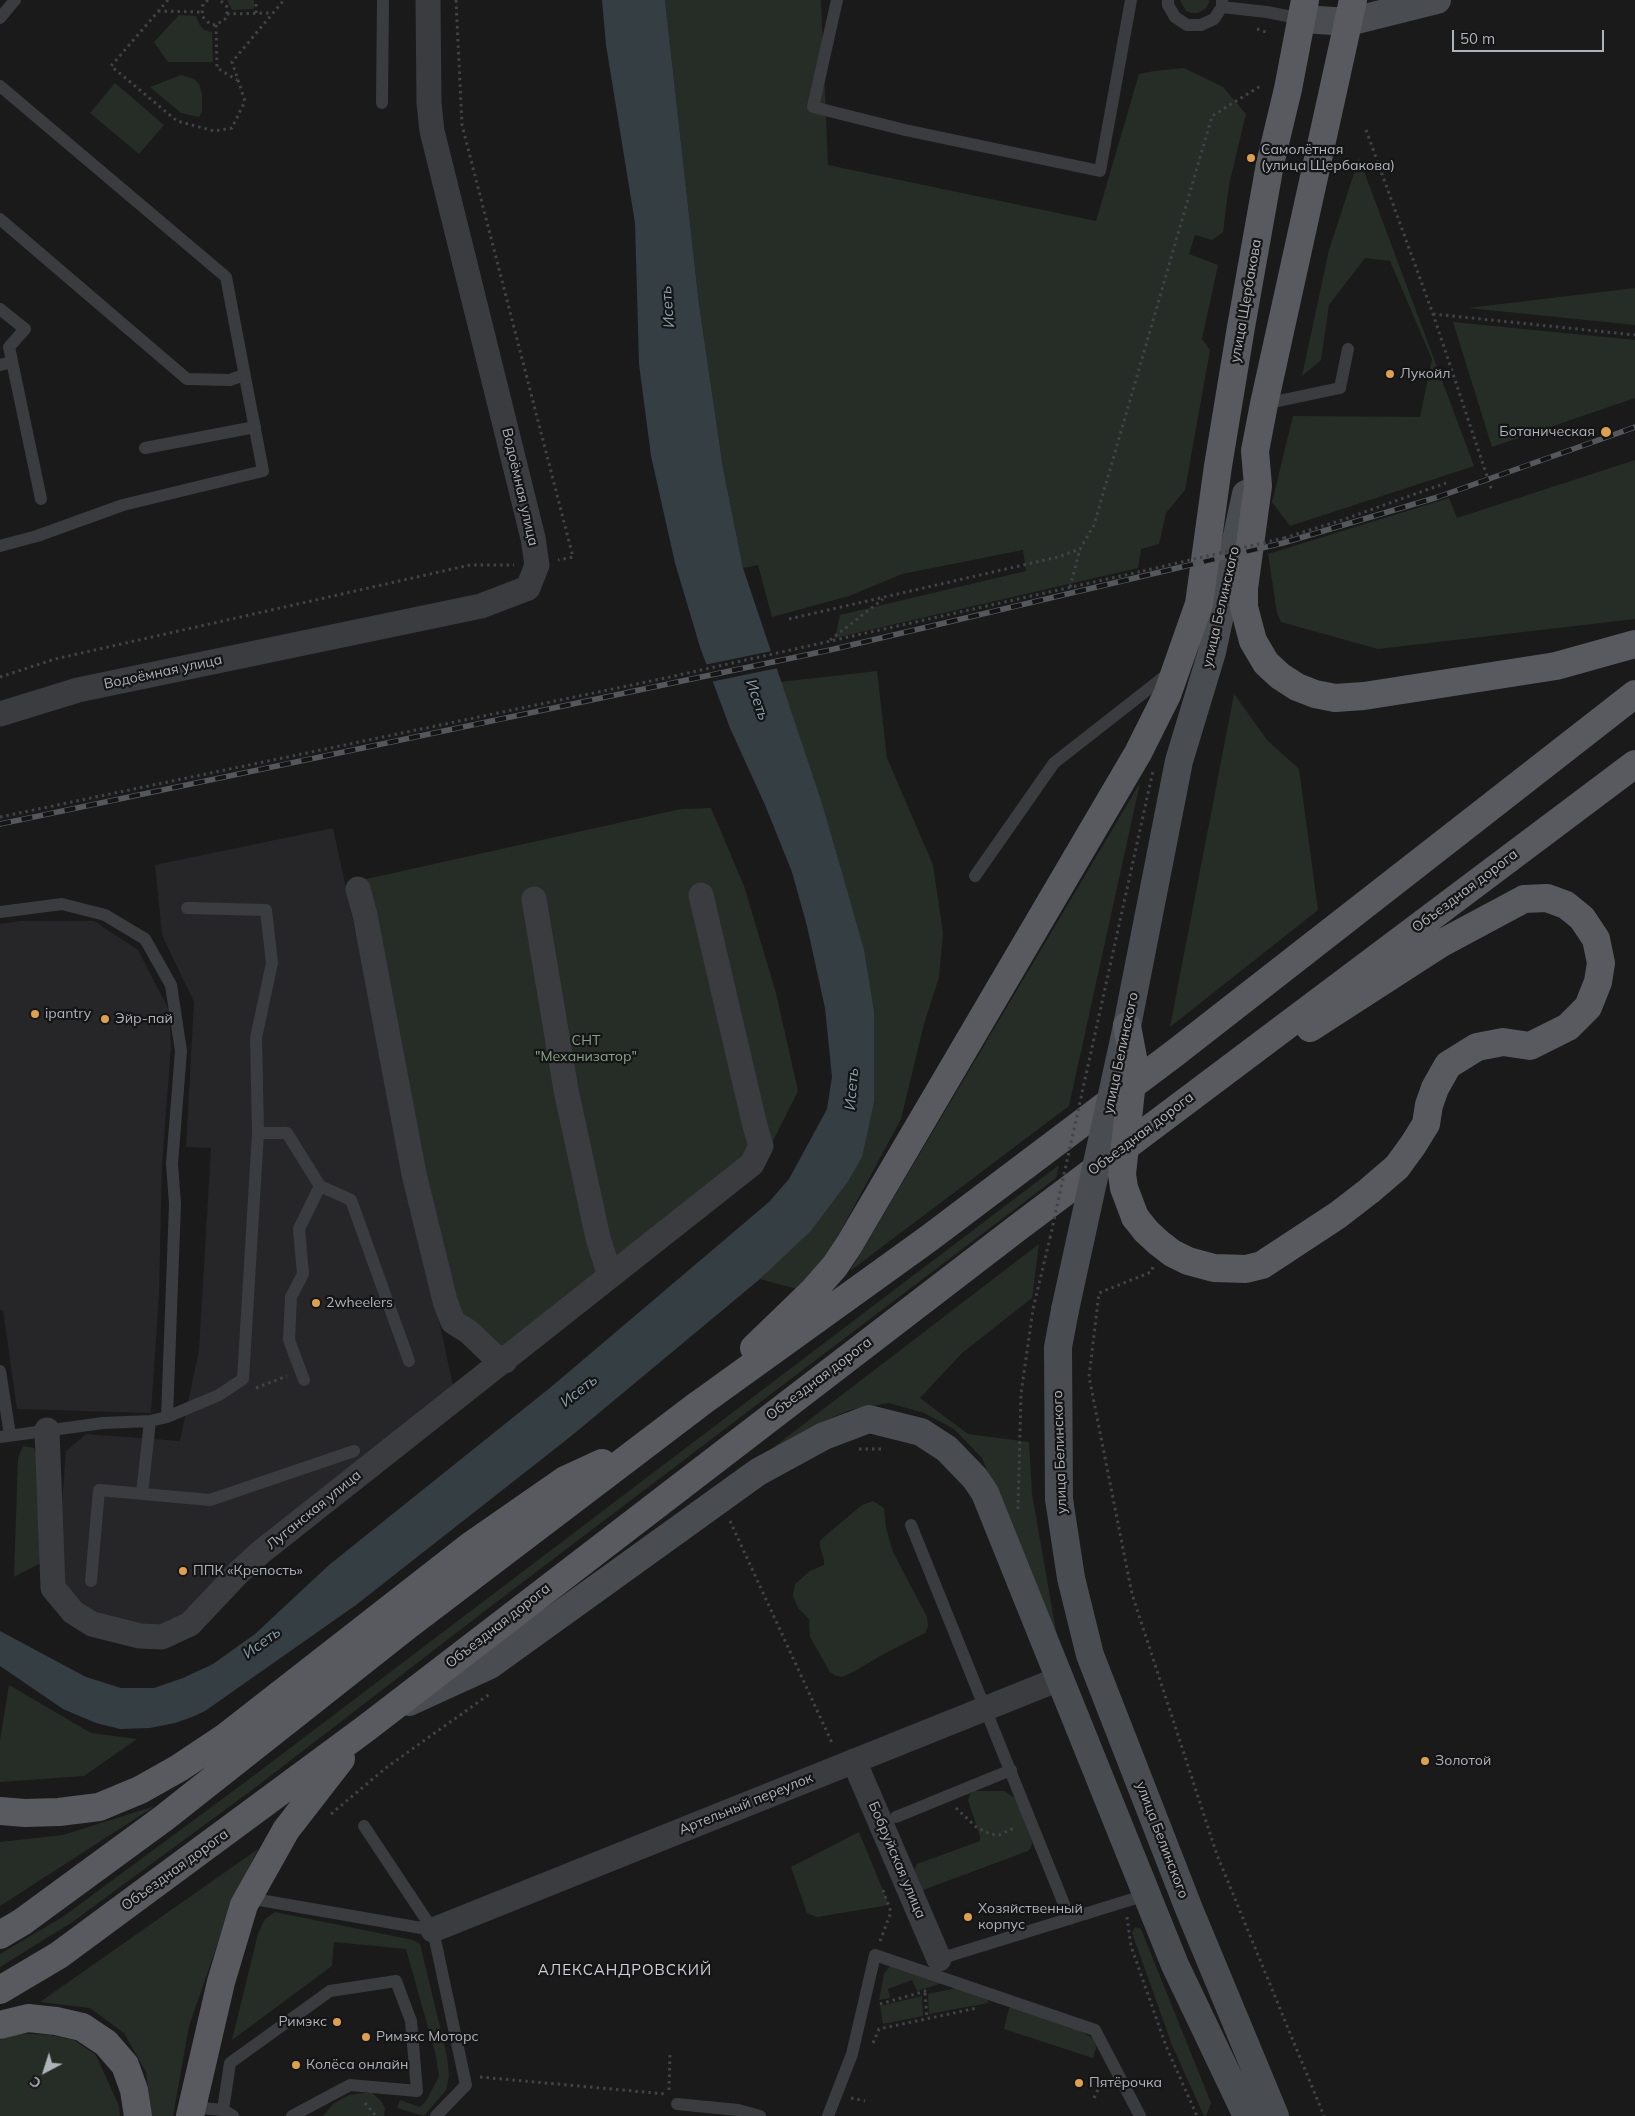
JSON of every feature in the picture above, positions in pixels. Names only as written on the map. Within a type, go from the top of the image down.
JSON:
[{"type":"main road","points":[[1303,10],[1351,11],[1437,0]]},
{"type":"main road","name":"улица Щербакова","points":[[699,1404],[814,1290],[849,1245],[1138,753],[1167,695],[1199,604],[1218,466],[1241,327],[1270,164],[1303,10]]},
{"type":"main road","points":[[1351,11],[1255,451],[1258,486],[1244,588],[1244,607],[1253,641],[1266,663],[1280,676],[1297,687],[1315,694],[1335,698],[1364,696],[1556,666],[1635,644]]},
{"type":"main road","name":"улица Белинского","points":[[1170,768],[1212,652],[1255,451]]},
{"type":"main road","name":"улица Белинского","points":[[1199,604],[1127,1026],[1058,1347],[1059,1499],[1071,1578],[1090,1655],[1189,1909],[1274,2116]]},
{"type":"main road","points":[[0,1935],[22,1922],[164,1818],[407,1626],[651,1440],[928,1239],[1167,1059],[1635,694]]},
{"type":"main road","name":"Объездная дорога","points":[[0,1990],[59,1955],[365,1729],[648,1510],[1200,1090],[1635,764]]},
{"type":"main road","points":[[1127,1026],[1134,1063],[1122,1174],[1135,1217],[1146,1231],[1172,1253],[1188,1261],[1214,1268],[1246,1269],[1269,1261],[1338,1215],[1369,1192],[1397,1167],[1414,1145],[1426,1124],[1435,1088],[1448,1065],[1477,1047],[1503,1042],[1530,1046],[1568,1027],[1588,1007],[1598,982],[1601,963],[1596,939],[1582,918],[1566,904],[1547,898],[1524,899],[1440,944],[1272,1053],[1200,1090]]},
{"type":"main road","points":[[389,1711],[490,1665],[758,1472],[824,1436],[869,1419],[921,1432],[947,1449],[975,1478],[985,1493],[1174,1965],[1245,2116]]},
{"type":"main road","points":[[0,1811],[25,1813],[59,1812],[99,1807],[140,1790],[179,1768],[224,1738],[470,1546],[565,1480],[651,1440]]},
{"type":"main road","points":[[191,2112],[221,1982],[244,1905],[286,1830],[365,1729]]},
{"type":"main road","points":[[0,2025],[28,2018],[56,2021],[82,2027],[106,2043],[125,2065],[134,2090],[138,2116]]},
{"type":"street","name":"Водоёмная улица","points":[[0,714],[78,690],[481,606],[528,588],[537,564],[527,511],[432,131],[429,104],[428,0]]},
{"type":"street","points":[[358,889],[365,915],[414,1174],[445,1301],[453,1322],[469,1332],[494,1355],[505,1361]]},
{"type":"street","name":"Луганская улица","points":[[47,1430],[53,1588],[73,1612],[92,1624],[140,1636],[162,1637],[190,1624],[239,1572],[339,1488],[505,1361],[752,1164],[762,1146],[755,1126],[701,895]]},
{"type":"street","points":[[534,899],[566,1090],[598,1238],[610,1276]]},
{"type":"street","name":"Артельный переулок","points":[[433,1930],[1059,1679]]},
{"type":"street","name":"Бобруйская улица","points":[[848,1764],[939,1959]]},
{"type":"lane","points":[[0,18],[15,0]]},
{"type":"lane","points":[[382,103],[383,0]]},
{"type":"lane","points":[[838,0],[813,107],[905,130],[1100,171],[1131,0]]},
{"type":"lane","points":[[1168,0],[1168,5],[1175,17],[1187,25],[1201,26],[1214,19],[1222,4],[1268,12],[1303,10]]},
{"type":"lane","points":[[0,86],[226,277],[263,471],[123,505],[37,536],[0,546]]},
{"type":"lane","points":[[0,219],[187,379],[230,380],[244,375]]},
{"type":"lane","points":[[0,309],[25,329],[9,347],[6,363],[41,499]]},
{"type":"lane","points":[[1264,404],[1340,388],[1348,349]]},
{"type":"lane","points":[[145,448],[255,427]]},
{"type":"lane","points":[[975,876],[1054,763],[1177,667]]},
{"type":"lane","points":[[0,912],[62,904],[105,915],[145,939],[171,985],[181,1051],[172,1164],[176,1204],[168,1417]]},
{"type":"lane","points":[[0,1371],[5,1436],[103,1423],[150,1421],[168,1417],[219,1395],[243,1379],[258,1133],[256,1038],[272,962],[266,910],[187,908]]},
{"type":"lane","points":[[258,1133],[287,1133],[320,1186],[350,1200],[409,1361]]},
{"type":"lane","points":[[304,1380],[289,1340],[291,1297],[302,1274],[299,1229],[320,1186]]},
{"type":"lane","points":[[142,1494],[150,1421]]},
{"type":"lane","points":[[91,1581],[99,1490],[210,1500],[354,1451]]},
{"type":"lane","points":[[911,1525],[1070,1919]]},
{"type":"lane","points":[[896,1817],[1011,1770]]},
{"type":"lane","points":[[364,1826],[433,1930],[466,2085],[436,2116]]},
{"type":"lane","points":[[939,1959],[1146,1895]]},
{"type":"lane","points":[[248,1898],[433,1930]]},
{"type":"lane","points":[[828,2116],[852,2054],[874,1954],[1095,2030],[1140,2116]]},
{"type":"lane","points":[[191,2112],[228,2113],[230,2063],[330,1991],[396,1981],[411,2021],[417,2090],[350,2085],[292,2116]]},
{"type":"lane","points":[[680,2104],[738,2110],[760,2116]]},
{"type":"path","points":[[168,0],[111,66],[177,121],[214,131],[232,128],[245,101],[232,62],[284,0]]},
{"type":"path","points":[[208,0],[203,4],[201,12],[204,21],[216,25]]},
{"type":"path","points":[[216,25],[225,19],[227,14],[227,8],[220,0]]},
{"type":"path","points":[[256,0],[256,13]]},
{"type":"path","points":[[0,677],[55,659],[470,565],[537,564],[573,557],[462,125],[456,0]]},
{"type":"path","points":[[158,11],[201,12]]},
{"type":"path","points":[[227,14],[273,13]]},
{"type":"path","points":[[216,25],[217,68],[238,81]]},
{"type":"path","points":[[1070,587],[1080,549],[1094,525],[1212,116],[1262,86]]},
{"type":"path","points":[[1366,130],[1434,314],[1492,491]]},
{"type":"path","points":[[1434,314],[1635,335]]},
{"type":"path","points":[[0,817],[670,677],[1143,571],[1284,538],[1342,520],[1446,483]]},
{"type":"path","points":[[789,619],[1058,556],[1080,549]]},
{"type":"path","points":[[828,642],[885,597]]},
{"type":"path","points":[[1018,1511],[1021,1394],[1033,1308],[1170,768]]},
{"type":"path","points":[[1151,1272],[1099,1293],[1089,1377],[1132,1594],[1217,1856],[1324,2116]]},
{"type":"path","points":[[243,1379],[257,1389],[284,1377]]},
{"type":"path","points":[[729,1518],[848,1764]]},
{"type":"path","points":[[945,1796],[962,1816],[976,1827],[990,1834],[999,1835],[1008,1832],[1022,1823],[1031,1820]]},
{"type":"path","points":[[874,1954],[891,1912],[880,1883]]},
{"type":"path","points":[[878,2005],[956,1983]]},
{"type":"path","points":[[925,1993],[927,2019]]},
{"type":"path","points":[[872,2046],[879,2029],[1010,2001]]},
{"type":"path","points":[[669,2094],[670,2051]]},
{"type":"path","points":[[464,2075],[682,2095],[680,2104]]},
{"type":"path","points":[[850,2097],[854,2089]]},
{"type":"shaded area","points":[[333,828],[455,1395],[190,1621],[169,1619],[168,1629],[78,1611],[57,1570],[66,1451],[86,1434],[180,1441],[199,1350],[211,1148],[186,1147],[194,1002],[162,935],[155,865]]},
{"type":"shaded area","points":[[20,921],[94,921],[138,950],[169,1010],[171,1047],[162,1165],[159,1294],[151,1413],[17,1409],[3,1310],[0,1310],[0,924]]},
{"type":"green space","points":[[227,0],[254,0],[254,9],[232,10]]},
{"type":"green space","points":[[665,0],[821,0],[828,165],[1096,221],[1139,74],[1184,68],[1223,87],[1246,114],[1229,185],[1223,232],[1212,240],[1195,235],[1189,254],[1218,265],[1202,339],[1210,350],[1185,490],[1166,513],[1159,544],[1141,549],[1138,568],[835,638],[840,615],[1026,571],[1023,550],[902,574],[849,596],[772,617],[758,565],[743,568],[723,468],[699,304]]},
{"type":"green space","points":[[1180,0],[1209,0],[1209,3],[1205,9],[1198,13],[1191,13],[1186,11]]},
{"type":"green space","points":[[179,15],[196,16],[204,30],[212,32],[213,62],[168,62],[154,42]]},
{"type":"green space","points":[[181,75],[194,79],[199,84],[202,94],[202,112],[199,117],[181,113],[150,87]]},
{"type":"green space","points":[[115,83],[164,125],[139,154],[90,113]]},
{"type":"green space","points":[[1359,158],[1474,466],[1290,526],[1272,502],[1293,416],[1420,417],[1432,359],[1390,261],[1365,258],[1329,305],[1321,360],[1302,376],[1329,250]]},
{"type":"green space","points":[[1635,288],[1635,325],[1468,308]]},
{"type":"green space","points":[[1453,322],[1635,340],[1635,398],[1492,447]]},
{"type":"green space","points":[[1635,460],[1635,619],[1378,649],[1281,622],[1277,613],[1268,554],[1449,498],[1457,518]]},
{"type":"green space","points":[[877,671],[887,758],[933,865],[943,933],[939,977],[924,1024],[901,1119],[829,1253],[797,1289],[760,1279],[811,1231],[847,1183],[839,863],[823,806],[780,682]]},
{"type":"green space","points":[[1234,694],[1267,740],[1299,769],[1318,910],[1170,1027]]},
{"type":"green space","points":[[1140,783],[1069,1106],[850,1271]]},
{"type":"green space","name":"СНТ \"Механизатор\"","points":[[711,808],[744,886],[776,993],[798,1091],[772,1143],[493,1355],[444,1321],[353,882],[681,809]]},
{"type":"green space","points":[[1059,1165],[1056,1178],[252,1790],[71,1923],[0,1967],[0,1954],[64,1916],[244,1783]]},
{"type":"green space","points":[[1039,1244],[1032,1298],[962,1353],[920,1398],[968,1434],[1029,1442],[1032,1494],[1057,1637],[982,1458],[954,1429],[924,1413],[889,1403],[850,1410],[824,1421],[749,1466]]},
{"type":"green space","points":[[23,1446],[34,1448],[41,1470],[43,1562],[14,1577],[18,1458]]},
{"type":"green space","points":[[873,1501],[884,1508],[886,1528],[893,1552],[927,1617],[928,1626],[925,1633],[855,1671],[842,1677],[836,1676],[830,1672],[810,1637],[809,1619],[798,1608],[793,1596],[795,1584],[810,1571],[824,1565],[820,1541],[862,1505]]},
{"type":"green space","points":[[9,1685],[91,1733],[137,1739],[84,1776],[0,1782],[0,1740]]},
{"type":"green space","points":[[974,1791],[1004,1791],[1015,1798],[1020,1806],[1032,1843],[1031,1847],[1028,1851],[923,1890],[914,1871],[917,1864],[980,1841],[968,1800],[970,1794]]},
{"type":"green space","points":[[155,1806],[0,1906],[0,1842],[63,1835]]},
{"type":"green space","points":[[859,1832],[889,1905],[817,1917],[807,1913],[791,1867]]},
{"type":"green space","points":[[258,1849],[230,1908],[189,2026],[173,2116],[152,2116],[146,2072],[124,2033],[90,2008],[40,2002]]},
{"type":"green space","points":[[275,1912],[413,1940],[420,1944],[447,2056],[449,2076],[446,2090],[424,2116],[397,2108],[400,2100],[420,2107],[426,2101],[439,2076],[436,2056],[406,1949],[334,1942],[332,1966],[232,2040],[258,1934],[265,1919]]},
{"type":"green space","points":[[1135,1927],[1141,1929],[1211,2103],[1206,2116],[1204,2116],[1172,2045],[1132,1933]]},
{"type":"green space","points":[[894,1965],[946,1982],[917,1991],[912,1980],[888,1989],[890,1998],[879,2000],[884,1974],[889,1967]]},
{"type":"green space","points":[[956,1988],[987,1998],[988,2003],[929,2014],[928,1994]]},
{"type":"green space","points":[[922,1996],[923,2016],[883,2024],[880,2006]]},
{"type":"green space","points":[[1010,2005],[1076,2028],[1095,2040],[1096,2048],[1093,2058],[1004,2029]]},
{"type":"green space","points":[[15,2033],[50,2035],[74,2040],[96,2055],[119,2106],[120,2116],[0,2116],[0,2040]]},
{"type":"green space","points":[[372,2093],[381,2101],[385,2108],[384,2116],[323,2116],[333,2104],[349,2095]]},
{"type":"water","name":"Исеть","points":[[602,0],[665,0],[699,304],[723,468],[743,568],[823,806],[864,950],[874,1012],[874,1102],[862,1157],[847,1183],[811,1231],[760,1279],[570,1437],[356,1605],[205,1711],[192,1717],[150,1728],[120,1729],[96,1723],[63,1709],[0,1666],[0,1631],[86,1677],[121,1688],[154,1688],[183,1678],[213,1664],[255,1634],[329,1565],[551,1387],[769,1202],[789,1179],[827,1109],[832,1077],[825,1008],[807,926],[792,872],[765,805],[730,728],[700,647],[675,563],[651,456],[639,364],[635,223],[606,45]]},
{"type":"pier","points":[[772,651],[778,668],[710,682],[704,665]]},
{"type":"railway","points":[[0,824],[830,650],[1283,543],[1438,497],[1635,427]]},
{"type":"place","name":"Самолётная (улица Щербакова)","points":[[1251,158]]},
{"type":"place","name":"Лукойл","points":[[1390,374]]},
{"type":"place","name":"Ботаническая","points":[[1606,432]]},
{"type":"place","name":"ipantry","points":[[35,1014]]},
{"type":"place","name":"Эйр-пай","points":[[105,1019]]},
{"type":"place","name":"2wheelers","points":[[316,1303]]},
{"type":"place","name":"ППК «Крепость»","points":[[183,1571]]},
{"type":"place","name":"Золотой","points":[[1425,1761]]},
{"type":"place","name":"Хозяйственный корпус","points":[[968,1917]]},
{"type":"place","name":"Римэкс","points":[[337,2022]]},
{"type":"place","name":"Римэкс Моторс","points":[[366,2037]]},
{"type":"place","name":"Колёса онлайн","points":[[296,2065]]},
{"type":"place","name":"Пятёрочка","points":[[1079,2083]]},
{"type":"district","name":"АЛЕКСАНДРОВСКИЙ","points":[[625,1970]]}]
